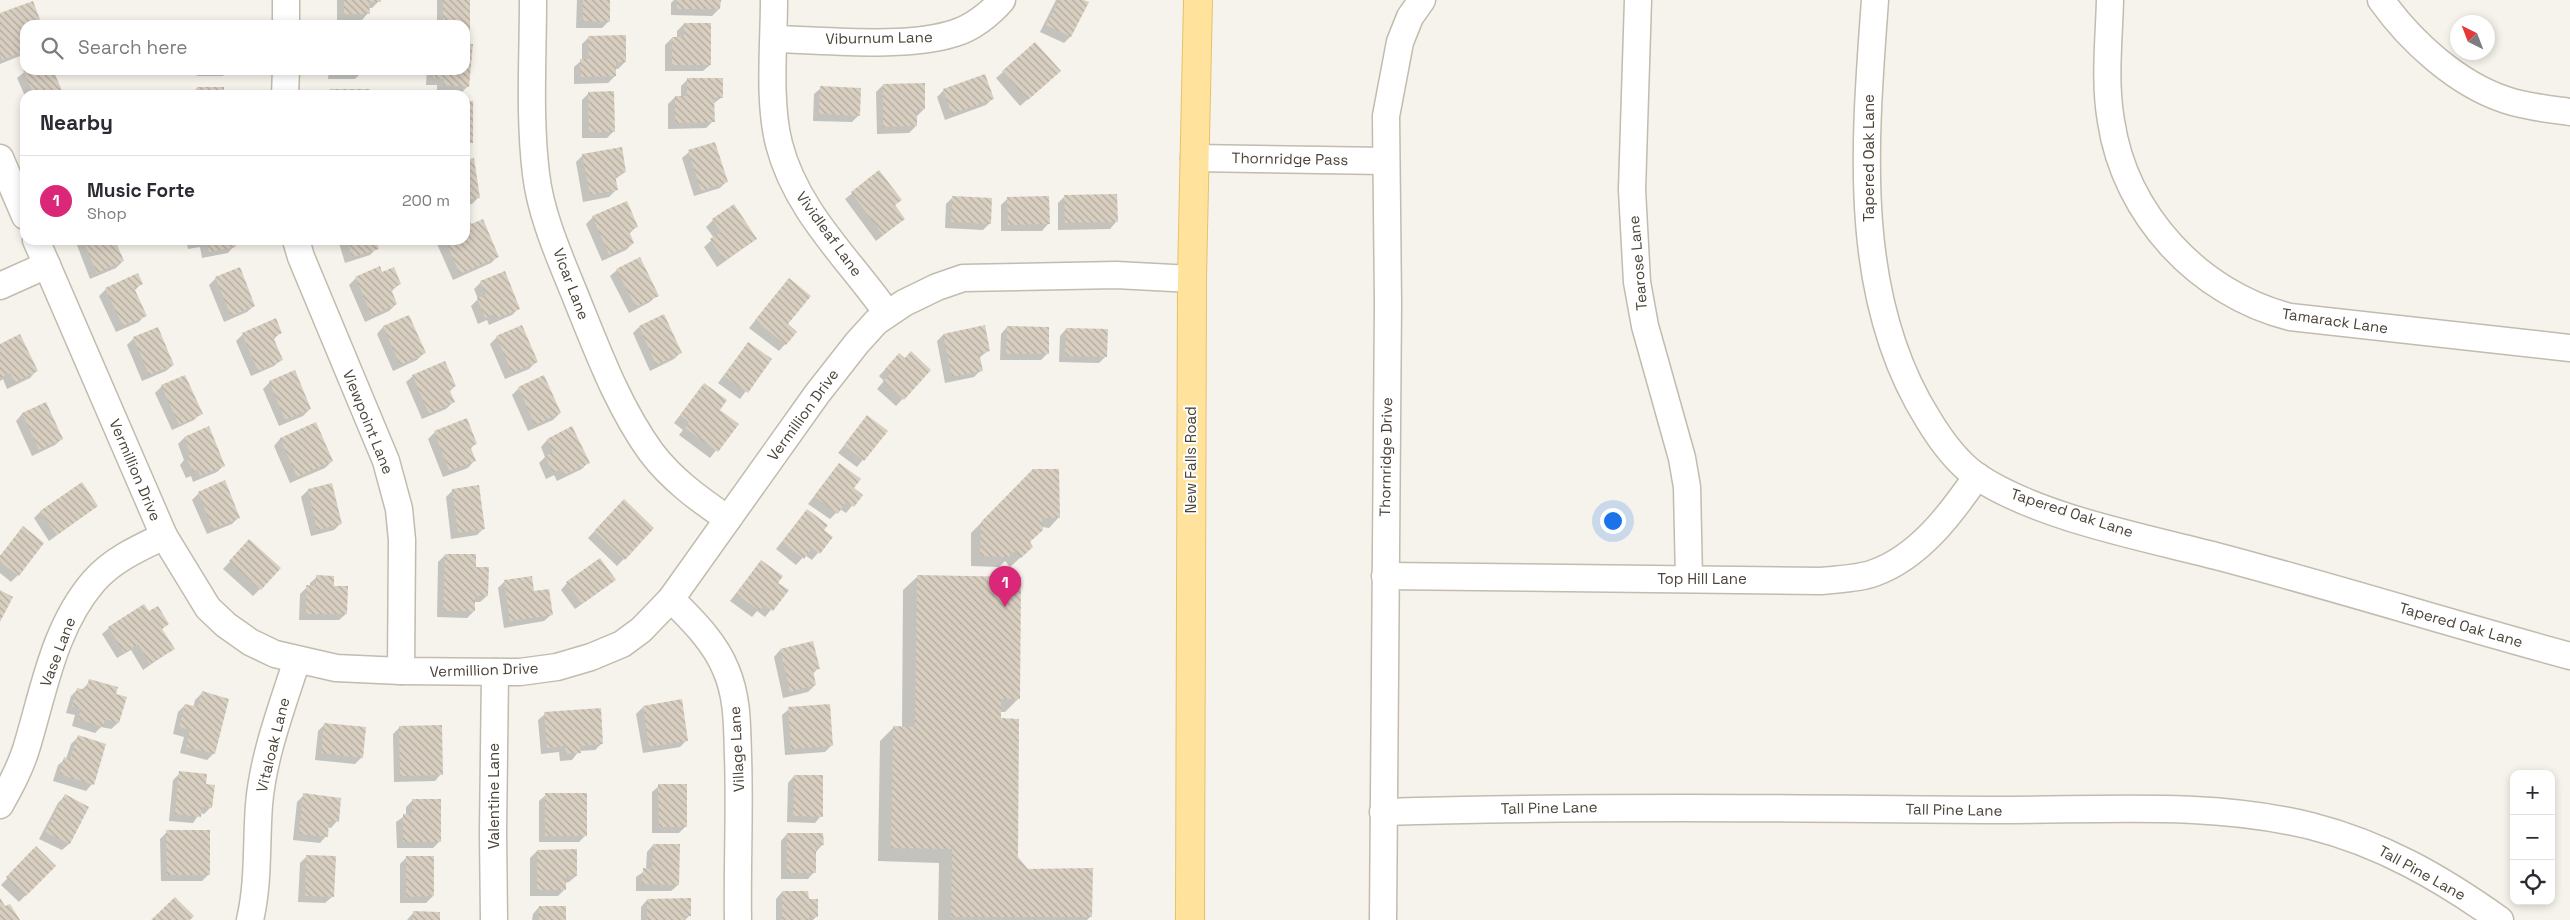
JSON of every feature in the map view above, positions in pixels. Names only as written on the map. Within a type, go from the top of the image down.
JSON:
[{"type":"main road","name":"New Falls Road","points":[[1190,920],[1192,280],[1198,0]]},
{"type":"street","points":[[286,0],[286,20]]},
{"type":"street","name":"Vicar Lane","points":[[533,0],[532,130],[536,176],[542,205],[560,257],[605,369],[627,414],[652,453],[697,497],[728,519]]},
{"type":"street","name":"Vividleaf Lane","points":[[774,0],[774,112],[779,143],[788,172],[810,212],[887,313]]},
{"type":"street","name":"Viburnum Lane","points":[[774,39],[929,40],[957,33],[974,23],[1002,0]]},
{"type":"street","name":"Thornridge Drive","points":[[1383,920],[1388,313],[1386,161],[1388,107],[1400,42],[1410,17],[1422,0]]},
{"type":"street","name":"Tearose Lane","points":[[1638,0],[1632,190],[1637,282],[1645,326],[1682,458],[1687,487],[1689,579]]},
{"type":"street","name":"Tapered Oak Lane","points":[[1875,0],[1868,96],[1866,184],[1870,235],[1883,308],[1897,358],[1913,396],[1938,435],[1964,466],[1977,476],[2010,494],[2097,525],[2570,656]]},
{"type":"street","name":"Tamarack Lane","points":[[2110,0],[2107,87],[2116,150],[2128,180],[2144,209],[2164,237],[2198,272],[2241,299],[2272,312],[2290,317],[2570,348]]},
{"type":"street","points":[[2381,0],[2417,42],[2445,66],[2478,87],[2504,99],[2528,106],[2570,112]]},
{"type":"street","points":[[285,90],[286,75]]},
{"type":"street","points":[[0,158],[20,204]]},
{"type":"street","name":"Thornridge Pass","points":[[1194,158],[1386,161]]},
{"type":"street","name":"Vermillion Drive","points":[[38,245],[164,536],[208,608],[226,625],[250,642],[275,654],[336,668],[401,672],[495,672],[558,667],[591,658],[622,644],[635,635],[671,599],[823,387],[857,343],[887,313],[937,287],[963,278],[1116,275],[1192,280]]},
{"type":"street","name":"Viewpoint Lane","points":[[297,245],[386,461],[399,509],[402,540],[401,672]]},
{"type":"street","points":[[0,286],[47,265]]},
{"type":"street","name":"Top Hill Lane","points":[[1385,576],[1821,581],[1873,574],[1892,566],[1920,544],[1943,522],[1977,476]]},
{"type":"street","name":"Vase Lane","points":[[0,806],[26,748],[58,643],[80,599],[94,580],[112,564],[164,536]]},
{"type":"street","name":"Village Lane","points":[[671,599],[695,623],[713,646],[733,687],[737,715],[739,773],[738,920]]},
{"type":"street","name":"Vitaloak Lane","points":[[250,920],[255,899],[259,858],[259,805],[266,762],[297,660]]},
{"type":"street","name":"Valentine Lane","points":[[494,920],[495,672]]},
{"type":"street","name":"Tall Pine Lane","points":[[1383,812],[1634,807],[2202,811],[2308,826],[2377,847],[2412,863],[2459,891],[2500,920]]},
{"type":"building","points":[[344,0],[381,0],[381,2],[369,2],[370,14],[344,14]]},
{"type":"building","points":[[443,0],[470,0],[470,20],[443,20]]},
{"type":"building","points":[[583,0],[610,0],[610,22],[583,21]]},
{"type":"building","points":[[677,0],[721,0],[720,9],[677,9]]},
{"type":"building","points":[[1059,0],[1084,0],[1089,2],[1071,37],[1046,25]]},
{"type":"building","points":[[33,1],[40,20],[20,20],[20,53],[2,60],[0,54],[0,13]]},
{"type":"building","points":[[684,23],[711,23],[711,65],[672,65],[672,37],[684,37]]},
{"type":"building","points":[[626,35],[626,62],[616,62],[616,76],[581,77],[580,59],[589,59],[588,36]]},
{"type":"building","points":[[1035,42],[1061,71],[1028,100],[1002,71]]},
{"type":"building","points":[[470,44],[473,44],[469,87],[443,85],[444,79],[433,78],[433,75],[470,75]]},
{"type":"building","points":[[985,74],[994,99],[952,114],[943,89]]},
{"type":"building","points":[[25,75],[55,75],[62,90],[32,90]]},
{"type":"building","points":[[687,78],[723,78],[723,98],[714,98],[715,122],[675,123],[675,96],[687,96]]},
{"type":"building","points":[[925,83],[925,109],[917,110],[917,126],[883,127],[883,84]]},
{"type":"building","points":[[820,86],[861,88],[860,116],[819,114]]},
{"type":"building","points":[[197,87],[224,87],[224,90],[197,90]]},
{"type":"building","points":[[330,89],[370,89],[370,90]]},
{"type":"building","points":[[614,91],[615,132],[589,132],[588,92]]},
{"type":"building","points":[[470,101],[473,101],[473,143],[470,143]]},
{"type":"building","points":[[715,142],[728,182],[701,191],[688,150]]},
{"type":"building","points":[[622,147],[626,172],[615,175],[618,190],[590,195],[582,154]]},
{"type":"building","points":[[474,158],[480,198],[470,199],[470,159]]},
{"type":"building","points":[[879,170],[902,200],[895,205],[905,219],[883,235],[851,192]]},
{"type":"building","points":[[1117,194],[1118,222],[1065,223],[1064,195]]},
{"type":"building","points":[[952,196],[992,198],[991,224],[951,222]]},
{"type":"building","points":[[1049,196],[1050,224],[1008,225],[1007,197]]},
{"type":"building","points":[[627,201],[638,227],[629,231],[634,243],[609,255],[592,216]]},
{"type":"building","points":[[734,204],[757,239],[724,261],[710,239],[721,232],[712,219]]},
{"type":"building","points":[[483,219],[499,257],[460,274],[447,245],[470,245],[470,222],[471,224]]},
{"type":"building","points":[[85,245],[117,245],[124,261],[97,273]]},
{"type":"building","points":[[207,245],[236,245],[236,247],[209,252]]},
{"type":"building","points":[[348,245],[378,245],[379,249],[352,257]]},
{"type":"building","points":[[640,257],[659,296],[636,307],[616,269]]},
{"type":"building","points":[[380,266],[382,272],[394,267],[401,284],[391,289],[397,304],[372,316],[355,277]]},
{"type":"building","points":[[240,267],[255,306],[231,316],[215,277]]},
{"type":"building","points":[[505,271],[520,309],[496,319],[494,314],[485,318],[477,298],[486,295],[480,281]]},
{"type":"building","points":[[138,273],[143,284],[134,288],[147,316],[123,326],[105,288]]},
{"type":"building","points":[[789,278],[811,296],[788,324],[797,332],[786,345],[755,320]]},
{"type":"building","points":[[664,314],[682,353],[656,365],[639,326]]},
{"type":"building","points":[[409,315],[426,353],[400,365],[383,326]]},
{"type":"building","points":[[276,318],[282,333],[273,337],[283,360],[258,371],[242,333]]},
{"type":"building","points":[[522,325],[538,362],[512,373],[496,336]]},
{"type":"building","points":[[985,325],[990,351],[979,353],[983,371],[952,377],[943,334]]},
{"type":"building","points":[[1007,326],[1049,327],[1049,354],[1006,354]]},
{"type":"building","points":[[158,327],[174,365],[149,375],[133,337]]},
{"type":"building","points":[[1066,328],[1108,329],[1107,357],[1065,356]]},
{"type":"building","points":[[20,334],[38,371],[14,383],[10,373],[0,378],[0,344]]},
{"type":"building","points":[[748,342],[772,359],[748,393],[724,376]]},
{"type":"building","points":[[911,351],[931,370],[904,400],[883,381],[890,374],[885,369],[899,353],[905,358]]},
{"type":"building","points":[[445,361],[456,386],[449,389],[455,402],[429,414],[412,375]]},
{"type":"building","points":[[295,370],[311,409],[285,420],[269,381]]},
{"type":"building","points":[[185,375],[203,414],[179,425],[161,385]]},
{"type":"building","points":[[544,375],[561,413],[535,425],[518,387]]},
{"type":"building","points":[[704,383],[727,400],[720,410],[739,424],[718,452],[685,428],[689,422],[680,415]]},
{"type":"building","points":[[46,402],[63,439],[39,450],[22,413]]},
{"type":"building","points":[[867,415],[888,431],[864,461],[844,445]]},
{"type":"building","points":[[467,418],[477,444],[470,446],[476,461],[449,471],[434,431]]},
{"type":"building","points":[[316,422],[333,461],[297,477],[280,438]]},
{"type":"building","points":[[209,426],[225,466],[200,476],[198,470],[193,472],[186,457],[191,455],[184,437]]},
{"type":"building","points":[[572,426],[590,463],[564,475],[561,469],[553,473],[545,456],[553,452],[547,439]]},
{"type":"building","points":[[839,463],[861,479],[854,488],[863,495],[854,507],[846,502],[838,514],[814,496]]},
{"type":"building","points":[[1033,469],[1059,469],[1060,518],[1042,518],[1043,530],[1030,542],[1033,547],[1021,558],[1016,552],[1010,553],[1010,557],[980,556],[981,522]]},
{"type":"building","points":[[225,480],[240,518],[213,529],[198,492]]},
{"type":"building","points":[[82,482],[98,506],[57,535],[40,511]]},
{"type":"building","points":[[332,483],[342,524],[317,530],[308,489]]},
{"type":"building","points":[[479,485],[485,529],[458,533],[452,489]]},
{"type":"building","points":[[624,499],[654,528],[625,560],[594,531]]},
{"type":"building","points":[[807,509],[828,525],[824,530],[833,537],[820,554],[812,548],[804,559],[782,542]]},
{"type":"building","points":[[23,526],[44,543],[19,576],[0,562],[0,556]]},
{"type":"building","points":[[249,539],[281,568],[261,590],[229,561]]},
{"type":"building","points":[[445,554],[476,554],[476,567],[489,567],[488,596],[475,596],[475,611],[443,611]]},
{"type":"building","points":[[600,558],[616,580],[582,604],[566,582]]},
{"type":"building","points":[[761,560],[783,576],[778,583],[789,590],[773,611],[764,605],[760,611],[736,594]]},
{"type":"building","points":[[316,575],[334,576],[334,586],[348,586],[347,614],[306,614],[306,585],[316,586]]},
{"type":"building","points":[[917,575],[1021,577],[1020,699],[1001,699],[1001,718],[1019,719],[1018,857],[1028,869],[1093,868],[1092,917],[951,917],[952,849],[891,848],[893,726],[915,727]]},
{"type":"building","points":[[532,576],[534,591],[549,589],[553,615],[510,621],[504,580]]},
{"type":"building","points":[[0,590],[13,597],[0,622]]},
{"type":"building","points":[[144,604],[149,611],[158,606],[169,624],[162,629],[175,649],[150,664],[138,644],[124,653],[108,627]]},
{"type":"building","points":[[813,641],[820,669],[813,670],[816,685],[790,692],[780,649]]},
{"type":"building","points":[[89,679],[118,687],[116,694],[127,697],[119,723],[105,719],[103,727],[78,719],[81,709],[72,706],[77,688],[86,690]]},
{"type":"building","points":[[202,691],[229,699],[215,754],[186,747],[190,730],[179,727],[185,704],[198,707]]},
{"type":"building","points":[[682,699],[688,741],[649,747],[643,706]]},
{"type":"building","points":[[830,704],[833,746],[791,749],[788,707]]},
{"type":"building","points":[[601,708],[603,744],[580,746],[581,753],[566,754],[565,746],[547,748],[544,712]]},
{"type":"building","points":[[324,723],[366,727],[363,758],[321,753]]},
{"type":"building","points":[[442,725],[443,775],[400,776],[399,726]]},
{"type":"building","points":[[78,735],[106,744],[94,785],[59,774],[64,757],[70,759]]},
{"type":"building","points":[[179,771],[207,774],[206,784],[215,785],[212,808],[202,807],[201,817],[175,814]]},
{"type":"building","points":[[794,775],[823,775],[823,817],[793,816]]},
{"type":"building","points":[[658,784],[687,784],[687,827],[659,827]]},
{"type":"building","points":[[303,793],[341,798],[339,822],[329,821],[328,837],[299,834]]},
{"type":"building","points":[[545,793],[587,793],[587,836],[545,836]]},
{"type":"building","points":[[65,794],[89,807],[70,844],[45,832]]},
{"type":"building","points":[[412,799],[441,799],[441,842],[403,842],[403,814],[412,814]]},
{"type":"building","points":[[166,830],[210,830],[210,875],[167,875]]},
{"type":"building","points":[[787,833],[823,833],[824,845],[816,846],[816,873],[787,873]]},
{"type":"building","points":[[653,844],[680,844],[679,885],[642,884],[643,868],[652,869]]},
{"type":"building","points":[[36,846],[56,866],[26,896],[6,877]]},
{"type":"building","points":[[577,849],[577,876],[566,876],[566,890],[537,890],[537,850]]},
{"type":"building","points":[[306,855],[336,856],[334,897],[305,896]]},
{"type":"building","points":[[406,856],[434,856],[434,896],[406,897]]},
{"type":"building","points":[[782,891],[808,891],[809,899],[818,899],[818,917],[809,917],[809,920],[782,920]]},
{"type":"building","points":[[175,897],[194,916],[190,920],[151,920]]},
{"type":"building","points":[[0,898],[5,906],[10,904],[20,920],[0,920]]},
{"type":"building","points":[[691,898],[691,916],[684,916],[684,920],[647,920],[647,899]]},
{"type":"building","points":[[539,906],[566,906],[566,920],[539,920]]},
{"type":"building","points":[[413,911],[440,912],[440,920],[413,920]]},
{"type":"place","name":"Music Forte","points":[[1005,607]]}]
